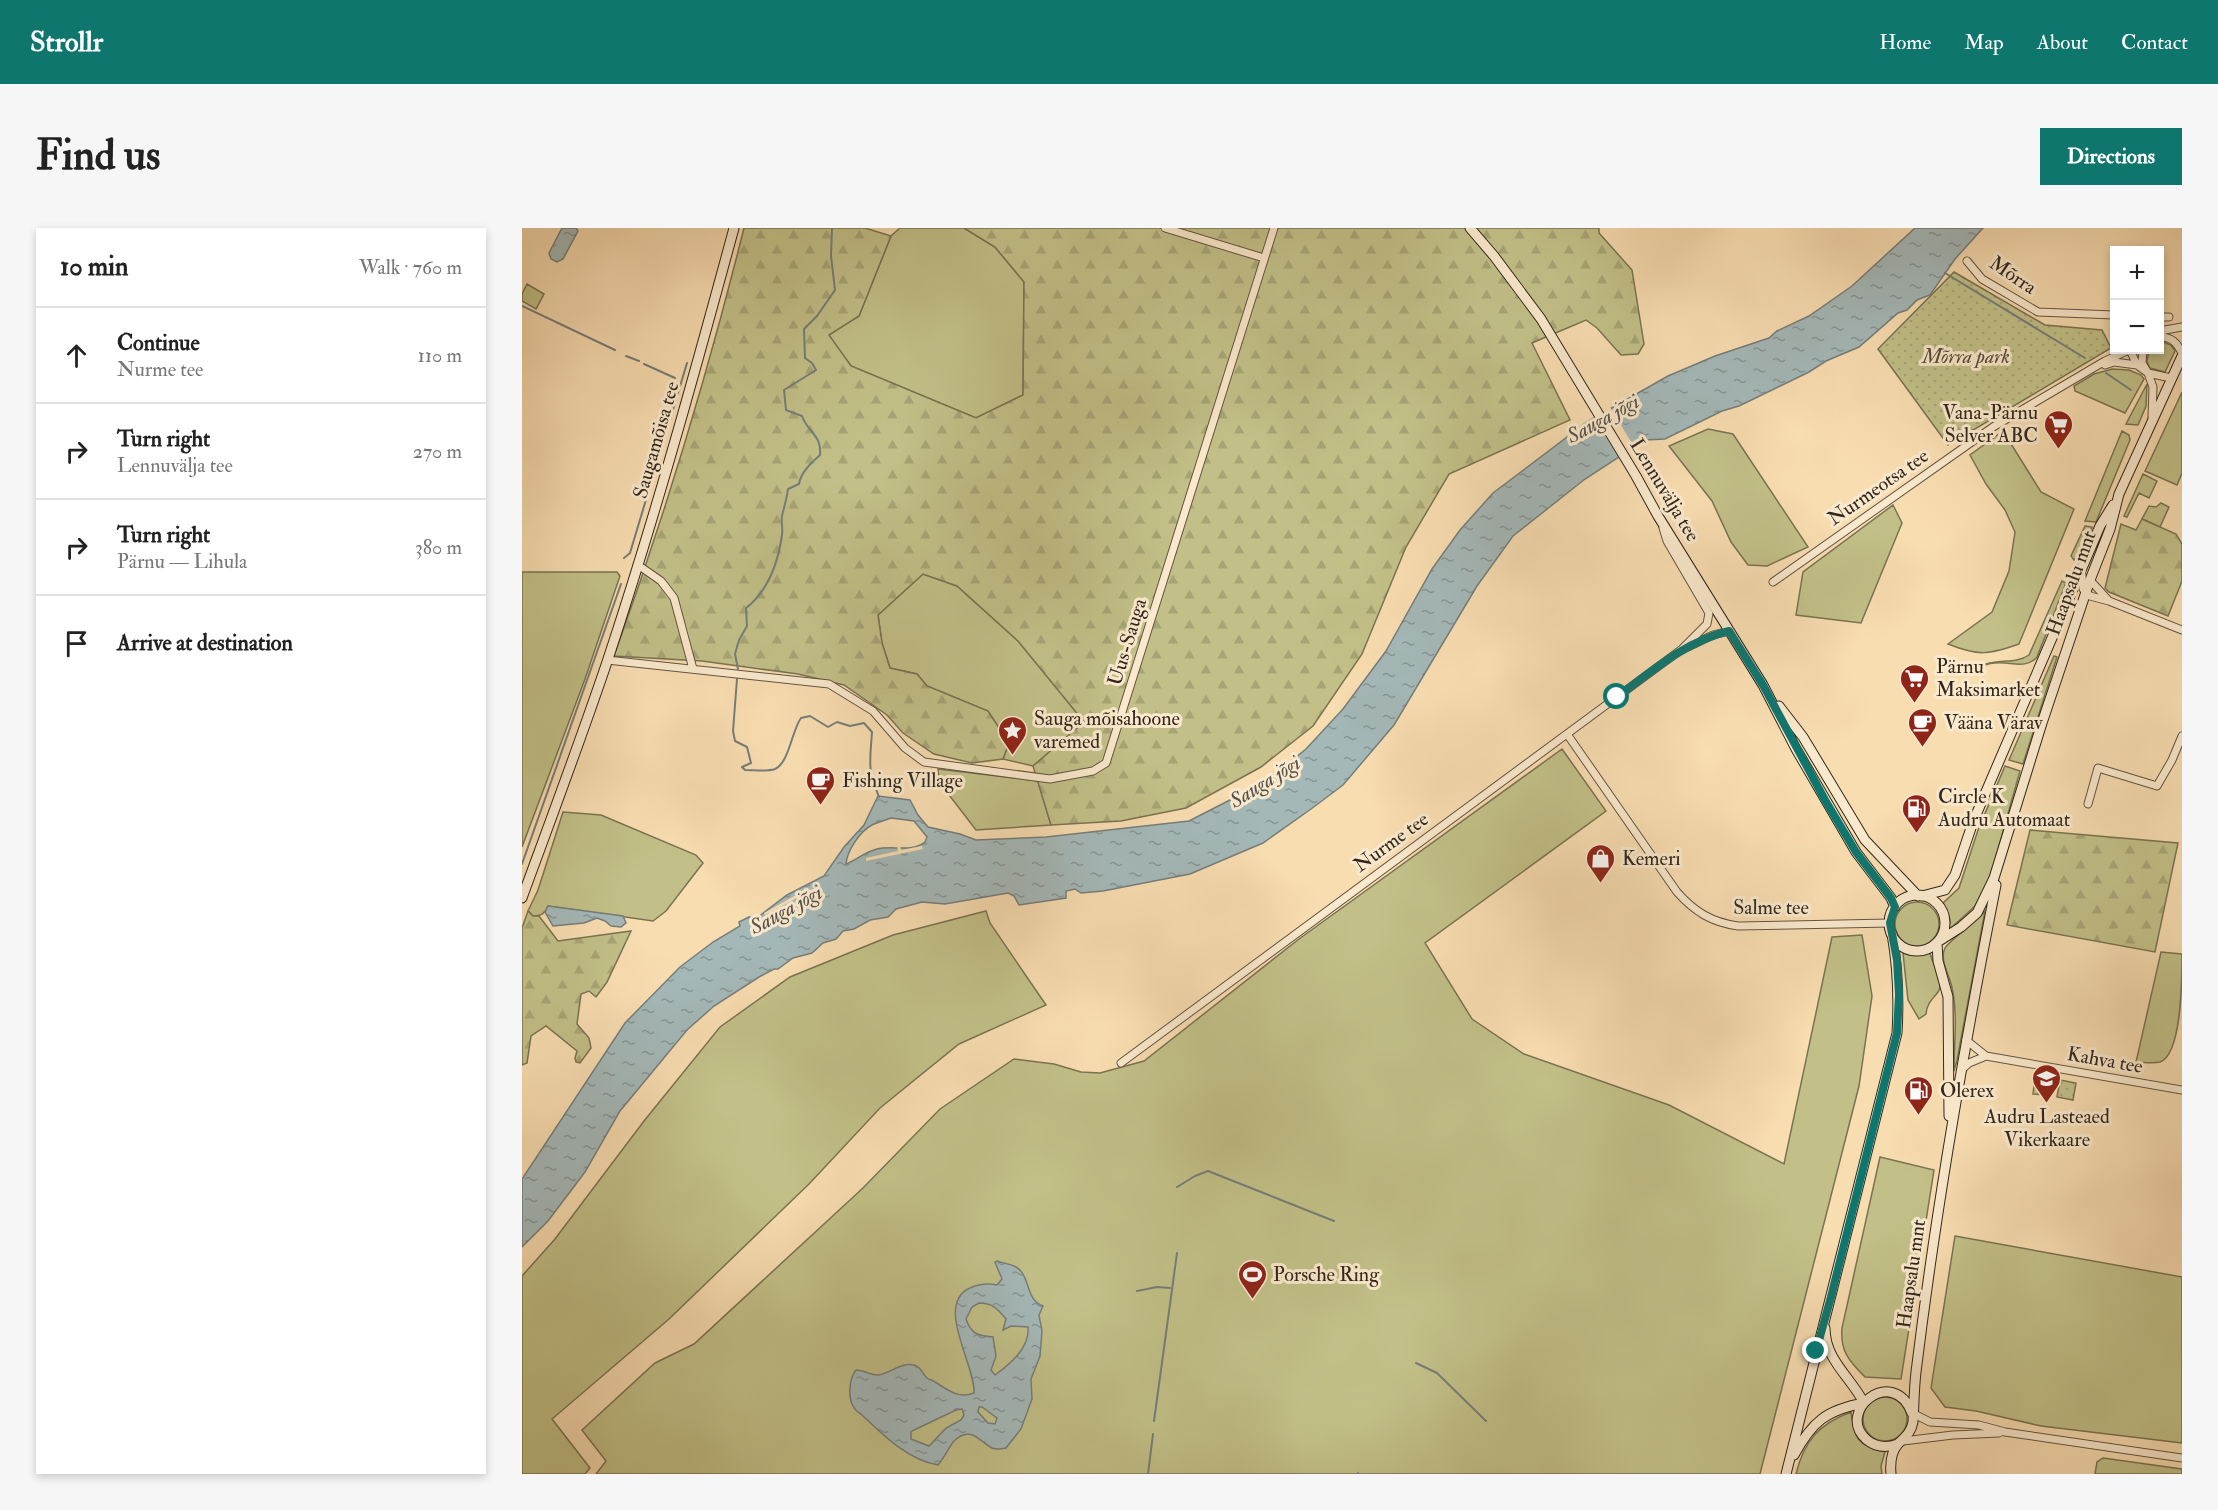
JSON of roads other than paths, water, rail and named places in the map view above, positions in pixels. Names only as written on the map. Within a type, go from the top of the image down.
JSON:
[{"type":"main road","name":"Saugamõisa tee","points":[[522,898],[607,660],[638,565],[699,358],[734,228]]},
{"type":"main road","name":"Lennuvälja tee","points":[[1470,228],[1494,256],[1541,320],[1658,516],[1763,685],[1856,852],[1891,898],[1895,907]]},
{"type":"main road","name":"Haapsalu mnt","points":[[2001,862],[2042,723],[2090,580],[2110,529],[2119,494],[2182,355]]},
{"type":"main road","points":[[1786,1474],[1897,1033],[1899,995],[1897,960],[1890,923],[1895,907],[1906,898],[1941,892],[1952,882],[1973,822],[2095,537],[2119,494]]},
{"type":"main road","name":"Lennuvälja tee","points":[[1763,685],[1803,737],[1864,840],[1920,896]]},
{"type":"main road","points":[[1892,934],[1901,946],[1911,950],[1927,950],[1977,913],[2001,862]]},
{"type":"main road","points":[[1949,1141],[2001,862]]},
{"type":"main road","points":[[1920,896],[1935,902],[1943,914],[1945,929],[1938,942],[1938,961],[1947,989],[1949,1007],[1949,1141]]},
{"type":"main road","name":"Haapsalu mnt","points":[[1912,1413],[1934,1234],[1949,1141]]},
{"type":"main road","points":[[1826,1316],[1825,1335],[1829,1351],[1864,1402]]},
{"type":"main road","points":[[1789,1464],[1806,1433],[1820,1419],[1842,1407],[1864,1402],[1873,1395],[1891,1392],[1906,1401],[1912,1413],[1910,1431],[1891,1459],[1891,1474]]},
{"type":"main road","points":[[1864,1402],[1858,1418],[1864,1437],[1878,1446],[1889,1447],[1901,1442]]},
{"type":"street","points":[[1165,228],[1264,258]]},
{"type":"street","name":"Uus-Sauga","points":[[607,660],[830,684],[873,711],[905,748],[924,762],[1050,780],[1093,771],[1107,763],[1274,228]]},
{"type":"street","name":"Mõrra","points":[[1967,261],[1982,279],[2038,312],[2110,315]]},
{"type":"street","points":[[2164,317],[2169,317]]},
{"type":"street","points":[[2164,331],[2182,327]]},
{"type":"street","points":[[2164,337],[2176,342],[2182,355]]},
{"type":"street","name":"Nurmeotsa tee","points":[[1773,582],[1993,427],[2105,361],[2121,354]]},
{"type":"street","points":[[2132,354],[2138,365],[2148,374],[2171,378]]},
{"type":"street","points":[[2143,354],[2142,363],[2153,387],[2152,417]]},
{"type":"street","points":[[2094,369],[2114,362],[2138,365]]},
{"type":"street","points":[[1658,516],[1667,541],[1709,613],[1707,624],[1724,622]]},
{"type":"street","points":[[638,565],[661,581],[674,598],[693,669]]},
{"type":"street","points":[[2082,568],[2081,584],[2086,593],[2099,600],[2109,601],[2182,630]]},
{"type":"street","points":[[2090,580],[2109,601]]},
{"type":"street","name":"Nurme tee","points":[[1121,1063],[1682,649],[1707,624]]},
{"type":"street","name":"Nurme tee","points":[[1682,649],[1713,635],[1729,631]]},
{"type":"street","name":"Salme tee","points":[[1566,734],[1677,892],[1692,908],[1705,917],[1738,926],[1890,923]]},
{"type":"street","points":[[2088,804],[2098,768],[2157,786],[2182,736]]},
{"type":"street","name":"Kahva tee","points":[[1966,1040],[1986,1056],[2182,1090]]},
{"type":"street","points":[[1961,1070],[1986,1056]]},
{"type":"street","points":[[1912,1413],[1930,1422],[1979,1425],[2005,1432],[2182,1458]]},
{"type":"street","points":[[1901,1442],[1953,1435],[2005,1432]]},
{"type":"water","points":[[562,228],[576,228],[578,231],[563,259],[557,262],[551,259],[549,253]]},
{"type":"water","name":"Sauga jõgi","points":[[1915,228],[1983,228],[1955,259],[1930,295],[1917,300],[1907,310],[1898,313],[1859,347],[1826,361],[1809,372],[1739,406],[1722,411],[1665,439],[1645,440],[1585,479],[1513,536],[1477,586],[1394,725],[1343,785],[1263,843],[1190,874],[1103,891],[1081,893],[1075,889],[1066,891],[1066,898],[1019,905],[1014,896],[1008,893],[945,904],[922,902],[896,909],[888,917],[870,920],[854,929],[843,931],[836,939],[823,943],[812,953],[793,958],[714,1006],[687,1030],[620,1111],[585,1172],[548,1221],[522,1247],[522,1179],[625,1023],[680,967],[713,942],[740,926],[739,922],[749,917],[758,917],[787,895],[824,876],[844,847],[864,825],[878,796],[910,800],[928,827],[976,840],[1046,837],[1189,821],[1265,782],[1306,749],[1343,709],[1386,651],[1432,569],[1460,530],[1493,493],[1587,422],[1668,376],[1715,356],[1769,338],[1777,331],[1809,316],[1852,286]],"holes":[[[891,818],[914,821],[927,837],[925,842],[907,848],[877,849],[846,864],[855,842],[872,825]]]},
{"type":"water","points":[[548,906],[623,916],[626,923],[621,927],[611,926],[597,918],[584,923],[553,926],[545,912]]},
{"type":"water","points":[[995,1262],[1012,1265],[1021,1271],[1033,1299],[1043,1306],[1039,1315],[1042,1331],[1040,1356],[1031,1379],[1032,1399],[1021,1429],[1006,1448],[994,1449],[974,1436],[965,1434],[954,1441],[938,1465],[916,1458],[897,1446],[855,1410],[850,1395],[852,1378],[856,1370],[879,1375],[910,1364],[919,1367],[928,1379],[953,1393],[968,1395],[974,1393],[973,1381],[959,1336],[956,1307],[960,1296],[970,1288],[983,1284],[997,1285],[1002,1279]],"holes":[[[979,1303],[991,1305],[1003,1315],[1006,1319],[1003,1330],[1011,1326],[1028,1327],[1026,1342],[1018,1355],[995,1375],[991,1370],[996,1356],[993,1337],[976,1333],[970,1328],[966,1319],[972,1307]],[[979,1407],[997,1418],[995,1424],[988,1423],[978,1412]],[[962,1409],[964,1415],[961,1420],[946,1428],[929,1446],[911,1439],[911,1432],[914,1430]]]},
{"type":"waterway","points":[[738,669],[735,654],[739,640],[747,626],[746,608],[761,593],[775,566],[788,489],[799,484],[804,472],[820,455],[817,438],[802,416],[786,410],[784,390],[816,370],[805,358],[804,329],[817,316],[835,290],[831,256],[832,228]]},
{"type":"waterway","points":[[1945,273],[2085,358]]},
{"type":"waterway","points":[[522,306],[615,350]]},
{"type":"waterway","points":[[626,356],[639,361]]},
{"type":"waterway","points":[[624,558],[630,553],[687,363]]},
{"type":"waterway","points":[[644,364],[675,378]]},
{"type":"waterway","points":[[2106,373],[2131,390]]},
{"type":"waterway","points":[[522,864],[621,584]]},
{"type":"waterway","points":[[737,679],[733,731],[735,741],[747,747],[751,763],[742,767],[745,770],[768,770],[780,766],[801,718],[810,716],[828,727],[837,722],[850,726],[864,723],[872,732],[870,765],[879,797]]},
{"type":"waterway","points":[[1177,1187],[1208,1171],[1334,1221]]},
{"type":"waterway","points":[[1154,1421],[1177,1253]]},
{"type":"waterway","points":[[1137,1291],[1157,1287],[1170,1288]]},
{"type":"waterway","points":[[1416,1363],[1437,1373],[1486,1421]]},
{"type":"waterway","points":[[1148,1474],[1153,1434]]},
{"type":"place","name":"Vana-Pärnu Selver ABC","points":[[2059,450]]},
{"type":"place","name":"Pärnu Maksimarket","points":[[1915,704]]},
{"type":"place","name":"Vääna Värav","points":[[1923,748]]},
{"type":"place","name":"Sauga mõisahoone varemed","points":[[1013,756]]},
{"type":"place","name":"Fishing Village","points":[[821,806]]},
{"type":"place","name":"Circle K Audru Automaat","points":[[1917,834]]},
{"type":"place","name":"Kemeri","points":[[1601,884]]},
{"type":"place","name":"Audru Lasteaed Vikerkaare","points":[[2047,1104]]},
{"type":"place","name":"Olerex","points":[[1919,1116]]},
{"type":"place","name":"Porsche Ring","points":[[1252,1300]]},
{"type":"park label","name":"Mõrra park","points":[[1966,356]]}]
